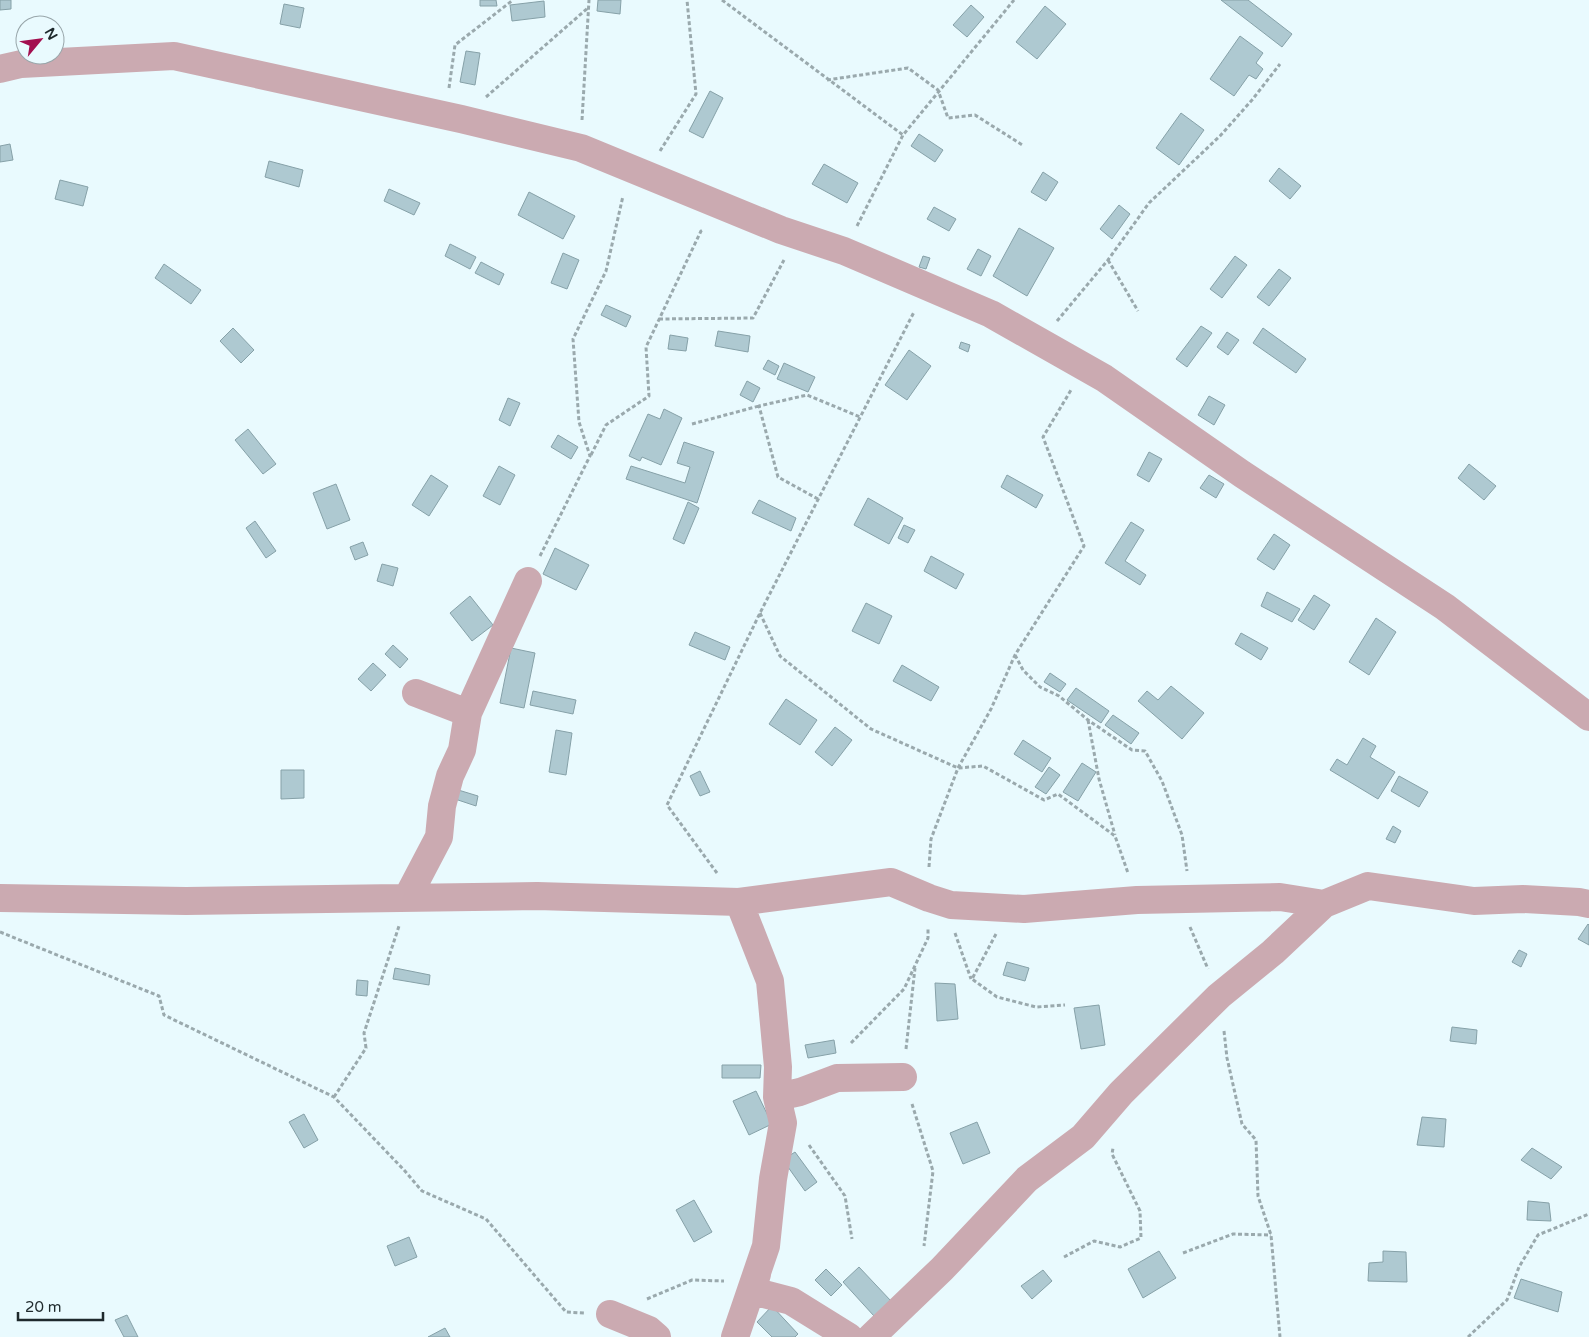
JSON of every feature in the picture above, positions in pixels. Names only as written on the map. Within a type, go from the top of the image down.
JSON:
[{"type":"street","points":[[0,70],[21,64],[174,56],[581,148],[797,236],[844,252],[991,314],[1104,378],[1242,474],[1445,607],[1589,716]]},
{"type":"street","points":[[408,898],[439,836],[442,806],[450,776],[462,750],[468,713],[528,581]]},
{"type":"street","points":[[416,693],[468,713]]},
{"type":"street","points":[[0,898],[186,901],[537,896],[739,902],[891,882],[940,902],[1024,909],[1137,900],[1280,897],[1324,904]]},
{"type":"street","points":[[871,1337],[918,1292],[1027,1178],[1083,1137],[1121,1092],[1219,996],[1273,952],[1324,904],[1368,886],[1474,901],[1523,899],[1589,904]]},
{"type":"street","points":[[739,902],[770,981],[778,1067],[777,1097],[783,1122],[773,1179],[766,1246],[752,1291],[791,1301],[849,1337]]},
{"type":"street","points":[[777,1097],[800,1092],[837,1078],[903,1076]]},
{"type":"street","points":[[735,1337],[766,1246]]},
{"type":"street","points":[[610,1314],[649,1330],[657,1337]]},
{"type":"path","points":[[457,119],[455,45],[513,0]]},
{"type":"path","points":[[581,148],[589,0]]},
{"type":"path","points":[[590,456],[579,422],[573,339],[606,271],[637,172],[696,94],[686,0]]},
{"type":"path","points":[[722,0],[902,135]]},
{"type":"path","points":[[844,252],[902,135],[1014,0]]},
{"type":"path","points":[[457,119],[475,106],[589,7]]},
{"type":"path","points":[[1041,341],[1108,260],[1149,203],[1220,136],[1252,100],[1280,64]]},
{"type":"path","points":[[827,80],[908,68],[938,90],[948,118],[976,115],[1024,146]]},
{"type":"path","points":[[528,581],[606,425],[649,396],[646,347],[701,231],[732,210]]},
{"type":"path","points":[[659,319],[753,318],[797,236]]},
{"type":"path","points":[[1108,260],[1138,311]]},
{"type":"path","points":[[739,902],[667,805],[760,613],[927,287]]},
{"type":"path","points":[[1065,1005],[1036,1007],[997,997],[972,979],[954,931],[947,922],[929,861],[932,839],[958,768],[991,709],[1015,655],[1084,546],[1043,437],[1072,388],[1104,378]]},
{"type":"path","points":[[692,424],[806,395],[860,417]]},
{"type":"path","points":[[759,406],[778,477],[818,499]]},
{"type":"path","points":[[760,613],[780,656],[871,729],[958,768],[983,766],[1044,800],[1058,794],[1115,836]]},
{"type":"path","points":[[1015,655],[1023,670],[1040,687],[1059,696],[1088,720],[1132,750],[1145,751],[1162,781],[1182,836],[1190,899],[1189,925],[1219,996],[1228,1058],[1242,1124],[1256,1140],[1258,1196],[1271,1235],[1280,1337]]},
{"type":"path","points":[[1088,720],[1099,779],[1115,836],[1137,900]]},
{"type":"path","points":[[334,1097],[366,1048],[364,1033],[408,898]]},
{"type":"path","points":[[851,1043],[904,989],[928,938],[940,902]]},
{"type":"path","points":[[972,979],[998,930],[1024,909]]},
{"type":"path","points":[[0,932],[159,996],[164,1016],[334,1097],[404,1170],[422,1192],[486,1219],[566,1312],[610,1314],[692,1280],[726,1281]]},
{"type":"path","points":[[915,965],[903,1076],[933,1171],[918,1292]]},
{"type":"path","points":[[808,1144],[845,1196],[852,1239]]},
{"type":"path","points":[[1064,1257],[1094,1241],[1120,1247],[1141,1238],[1140,1211],[1112,1154],[1113,1145]]},
{"type":"path","points":[[1468,1337],[1507,1300],[1519,1267],[1538,1234],[1589,1214]]},
{"type":"path","points":[[1183,1253],[1233,1234],[1271,1235]]},
{"type":"building","points":[[0,0],[11,0],[11,9],[0,10]]},
{"type":"building","points":[[480,0],[496,0],[497,6],[480,6]]},
{"type":"building","points":[[598,0],[621,0],[620,14],[597,11]]},
{"type":"building","points":[[1221,0],[1248,0],[1292,34],[1282,47]]},
{"type":"building","points":[[544,1],[545,17],[512,21],[510,5]]},
{"type":"building","points":[[284,4],[304,8],[300,28],[280,24]]},
{"type":"building","points":[[971,5],[984,17],[967,37],[953,25]]},
{"type":"building","points":[[1045,6],[1066,24],[1037,59],[1016,42]]},
{"type":"building","points":[[1240,36],[1263,53],[1256,63],[1263,69],[1256,79],[1249,75],[1234,96],[1210,79]]},
{"type":"building","points":[[466,51],[480,53],[475,85],[460,82]]},
{"type":"building","points":[[710,91],[723,98],[703,138],[689,131]]},
{"type":"building","points":[[1181,113],[1204,130],[1179,165],[1156,148]]},
{"type":"building","points":[[919,134],[943,150],[935,162],[911,146]]},
{"type":"building","points":[[10,144],[13,160],[0,162],[0,146]]},
{"type":"building","points":[[269,161],[303,170],[299,187],[265,177]]},
{"type":"building","points":[[824,164],[858,183],[847,203],[812,184]]},
{"type":"building","points":[[1279,168],[1301,186],[1290,199],[1269,181]]},
{"type":"building","points":[[1043,172],[1058,182],[1046,201],[1031,192]]},
{"type":"building","points":[[60,180],[88,187],[83,206],[55,199]]},
{"type":"building","points":[[389,189],[420,203],[414,215],[384,201]]},
{"type":"building","points":[[529,192],[575,216],[563,239],[518,215]]},
{"type":"building","points":[[1119,205],[1130,214],[1112,239],[1100,229]]},
{"type":"building","points":[[934,207],[956,219],[949,231],[927,219]]},
{"type":"building","points":[[1019,228],[1054,248],[1027,296],[993,276]]},
{"type":"building","points":[[450,244],[476,257],[470,269],[445,256]]},
{"type":"building","points":[[978,249],[991,256],[981,276],[967,269]]},
{"type":"building","points":[[563,253],[579,260],[567,289],[551,283]]},
{"type":"building","points":[[923,256],[930,258],[926,269],[919,267]]},
{"type":"building","points":[[1235,256],[1247,265],[1222,298],[1210,289]]},
{"type":"building","points":[[481,262],[504,274],[499,285],[475,273]]},
{"type":"building","points":[[164,264],[201,290],[191,304],[155,278]]},
{"type":"building","points":[[1279,269],[1291,278],[1269,306],[1257,297]]},
{"type":"building","points":[[606,305],[631,316],[626,327],[601,315]]},
{"type":"building","points":[[1201,326],[1212,333],[1187,367],[1176,359]]},
{"type":"building","points":[[233,328],[254,350],[241,363],[220,341]]},
{"type":"building","points":[[1263,328],[1306,359],[1296,373],[1253,343]]},
{"type":"building","points":[[718,331],[750,336],[748,352],[715,346]]},
{"type":"building","points":[[1227,332],[1239,340],[1228,355],[1217,347]]},
{"type":"building","points":[[670,335],[688,338],[686,351],[668,349]]},
{"type":"building","points":[[961,342],[970,345],[968,352],[959,348]]},
{"type":"building","points":[[909,350],[931,366],[907,400],[885,385]]},
{"type":"building","points":[[768,360],[779,366],[775,375],[763,369]]},
{"type":"building","points":[[784,363],[815,377],[808,392],[777,379]]},
{"type":"building","points":[[747,381],[760,388],[753,402],[740,395]]},
{"type":"building","points":[[1209,396],[1225,405],[1214,425],[1198,415]]},
{"type":"building","points":[[508,398],[520,403],[510,426],[499,420]]},
{"type":"building","points":[[664,409],[682,418],[661,465],[642,457],[640,461],[629,456],[648,414],[660,419]]},
{"type":"building","points":[[248,429],[276,464],[263,474],[235,440]]},
{"type":"building","points":[[558,435],[578,447],[571,459],[551,447]]},
{"type":"building","points":[[684,442],[714,452],[697,503],[626,479],[631,466],[685,483],[690,467],[677,463]]},
{"type":"building","points":[[1149,452],[1162,459],[1149,482],[1137,475]]},
{"type":"building","points":[[1469,464],[1496,486],[1484,500],[1458,478]]},
{"type":"building","points":[[499,466],[515,475],[500,505],[483,496]]},
{"type":"building","points":[[431,475],[448,486],[429,516],[412,505]]},
{"type":"building","points":[[1007,475],[1043,495],[1036,508],[1001,487]]},
{"type":"building","points":[[1209,475],[1224,484],[1216,498],[1200,488]]},
{"type":"building","points":[[336,484],[350,520],[327,529],[313,493]]},
{"type":"building","points":[[868,498],[903,518],[889,544],[854,525]]},
{"type":"building","points":[[759,500],[796,518],[791,531],[752,513]]},
{"type":"building","points":[[688,502],[699,508],[684,544],[673,539]]},
{"type":"building","points":[[255,521],[276,551],[266,558],[246,528]]},
{"type":"building","points":[[1131,522],[1144,530],[1125,561],[1146,575],[1140,585],[1105,563]]},
{"type":"building","points":[[904,525],[915,530],[908,543],[898,538]]},
{"type":"building","points":[[1274,534],[1290,545],[1274,570],[1257,559]]},
{"type":"building","points":[[363,542],[368,555],[355,560],[350,547]]},
{"type":"building","points":[[555,548],[589,565],[576,590],[543,574]]},
{"type":"building","points":[[931,556],[964,574],[956,589],[924,571]]},
{"type":"building","points":[[382,564],[398,568],[393,586],[377,581]]},
{"type":"building","points":[[1267,592],[1300,609],[1292,622],[1261,606]]},
{"type":"building","points":[[1314,595],[1330,605],[1314,630],[1298,620]]},
{"type":"building","points":[[470,596],[493,625],[472,641],[450,613]]},
{"type":"building","points":[[866,603],[892,616],[879,644],[852,631]]},
{"type":"building","points":[[1376,618],[1396,632],[1369,675],[1349,662]]},
{"type":"building","points":[[695,632],[730,647],[725,660],[689,645]]},
{"type":"building","points":[[1241,633],[1268,648],[1261,660],[1235,644]]},
{"type":"building","points":[[393,645],[408,659],[400,668],[385,654]]},
{"type":"building","points":[[511,648],[535,653],[524,708],[500,703]]},
{"type":"building","points":[[373,663],[386,675],[371,691],[358,679]]},
{"type":"building","points":[[902,665],[939,687],[931,701],[893,681]]},
{"type":"building","points":[[1050,673],[1066,684],[1060,692],[1044,682]]},
{"type":"building","points":[[1171,686],[1204,713],[1182,739],[1138,701],[1147,691],[1158,700]]},
{"type":"building","points":[[1076,688],[1109,711],[1101,723],[1067,700]]},
{"type":"building","points":[[533,691],[576,700],[573,714],[530,705]]},
{"type":"building","points":[[786,699],[817,720],[800,745],[769,724]]},
{"type":"building","points":[[1113,715],[1139,733],[1131,744],[1105,725]]},
{"type":"building","points":[[835,727],[852,740],[832,766],[815,752]]},
{"type":"building","points":[[556,730],[572,733],[566,775],[549,772]]},
{"type":"building","points":[[1363,738],[1376,746],[1370,757],[1395,772],[1378,799],[1330,770],[1337,759],[1347,765]]},
{"type":"building","points":[[1023,740],[1051,758],[1042,772],[1014,754]]},
{"type":"building","points":[[1082,763],[1096,772],[1078,801],[1063,792]]},
{"type":"building","points":[[1049,767],[1060,775],[1046,794],[1035,787]]},
{"type":"building","points":[[281,770],[304,770],[304,798],[281,799]]},
{"type":"building","points":[[700,771],[710,792],[700,796],[690,776]]},
{"type":"building","points":[[1399,776],[1428,792],[1419,807],[1391,791]]},
{"type":"building","points":[[455,789],[478,796],[476,806],[452,798]]},
{"type":"building","points":[[1393,826],[1401,831],[1395,843],[1386,839]]},
{"type":"building","points":[[1589,925],[1589,945],[1578,939]]},
{"type":"building","points":[[1519,950],[1527,954],[1521,967],[1512,962]]},
{"type":"building","points":[[1007,962],[1029,968],[1025,981],[1003,975]]},
{"type":"building","points":[[395,968],[430,975],[429,985],[393,979]]},
{"type":"building","points":[[357,980],[368,981],[367,996],[356,995]]},
{"type":"building","points":[[935,983],[955,984],[958,1019],[937,1021]]},
{"type":"building","points":[[1099,1005],[1105,1045],[1081,1049],[1074,1008]]},
{"type":"building","points":[[1452,1027],[1477,1030],[1476,1044],[1450,1041]]},
{"type":"building","points":[[834,1040],[836,1053],[808,1058],[805,1045]]},
{"type":"building","points":[[722,1065],[761,1065],[760,1078],[722,1078]]},
{"type":"building","points":[[756,1091],[772,1124],[749,1135],[733,1101]]},
{"type":"building","points":[[304,1114],[318,1140],[304,1148],[289,1122]]},
{"type":"building","points":[[1422,1117],[1446,1119],[1444,1147],[1417,1145]]},
{"type":"building","points":[[977,1122],[990,1153],[963,1164],[950,1133]]},
{"type":"building","points":[[1532,1148],[1562,1167],[1551,1179],[1521,1160]]},
{"type":"building","points":[[795,1152],[817,1182],[805,1191],[783,1160]]},
{"type":"building","points":[[694,1200],[712,1232],[694,1242],[676,1210]]},
{"type":"building","points":[[1528,1201],[1549,1203],[1551,1221],[1527,1220]]},
{"type":"building","points":[[409,1237],[417,1257],[395,1266],[387,1246]]},
{"type":"building","points":[[1159,1251],[1176,1278],[1143,1298],[1128,1269]]},
{"type":"building","points":[[1383,1251],[1406,1252],[1407,1282],[1368,1281],[1369,1263],[1383,1262]]},
{"type":"building","points":[[859,1267],[891,1301],[874,1316],[843,1282]]},
{"type":"building","points":[[826,1269],[842,1285],[831,1296],[815,1280]]},
{"type":"building","points":[[1043,1270],[1052,1281],[1032,1299],[1021,1286]]},
{"type":"building","points":[[1521,1279],[1562,1292],[1558,1312],[1514,1298]]},
{"type":"building","points":[[772,1306],[798,1334],[795,1337],[772,1337],[757,1322]]},
{"type":"building","points":[[127,1315],[138,1337],[124,1337],[115,1320]]},
{"type":"building","points":[[445,1328],[450,1337],[428,1337]]}]
